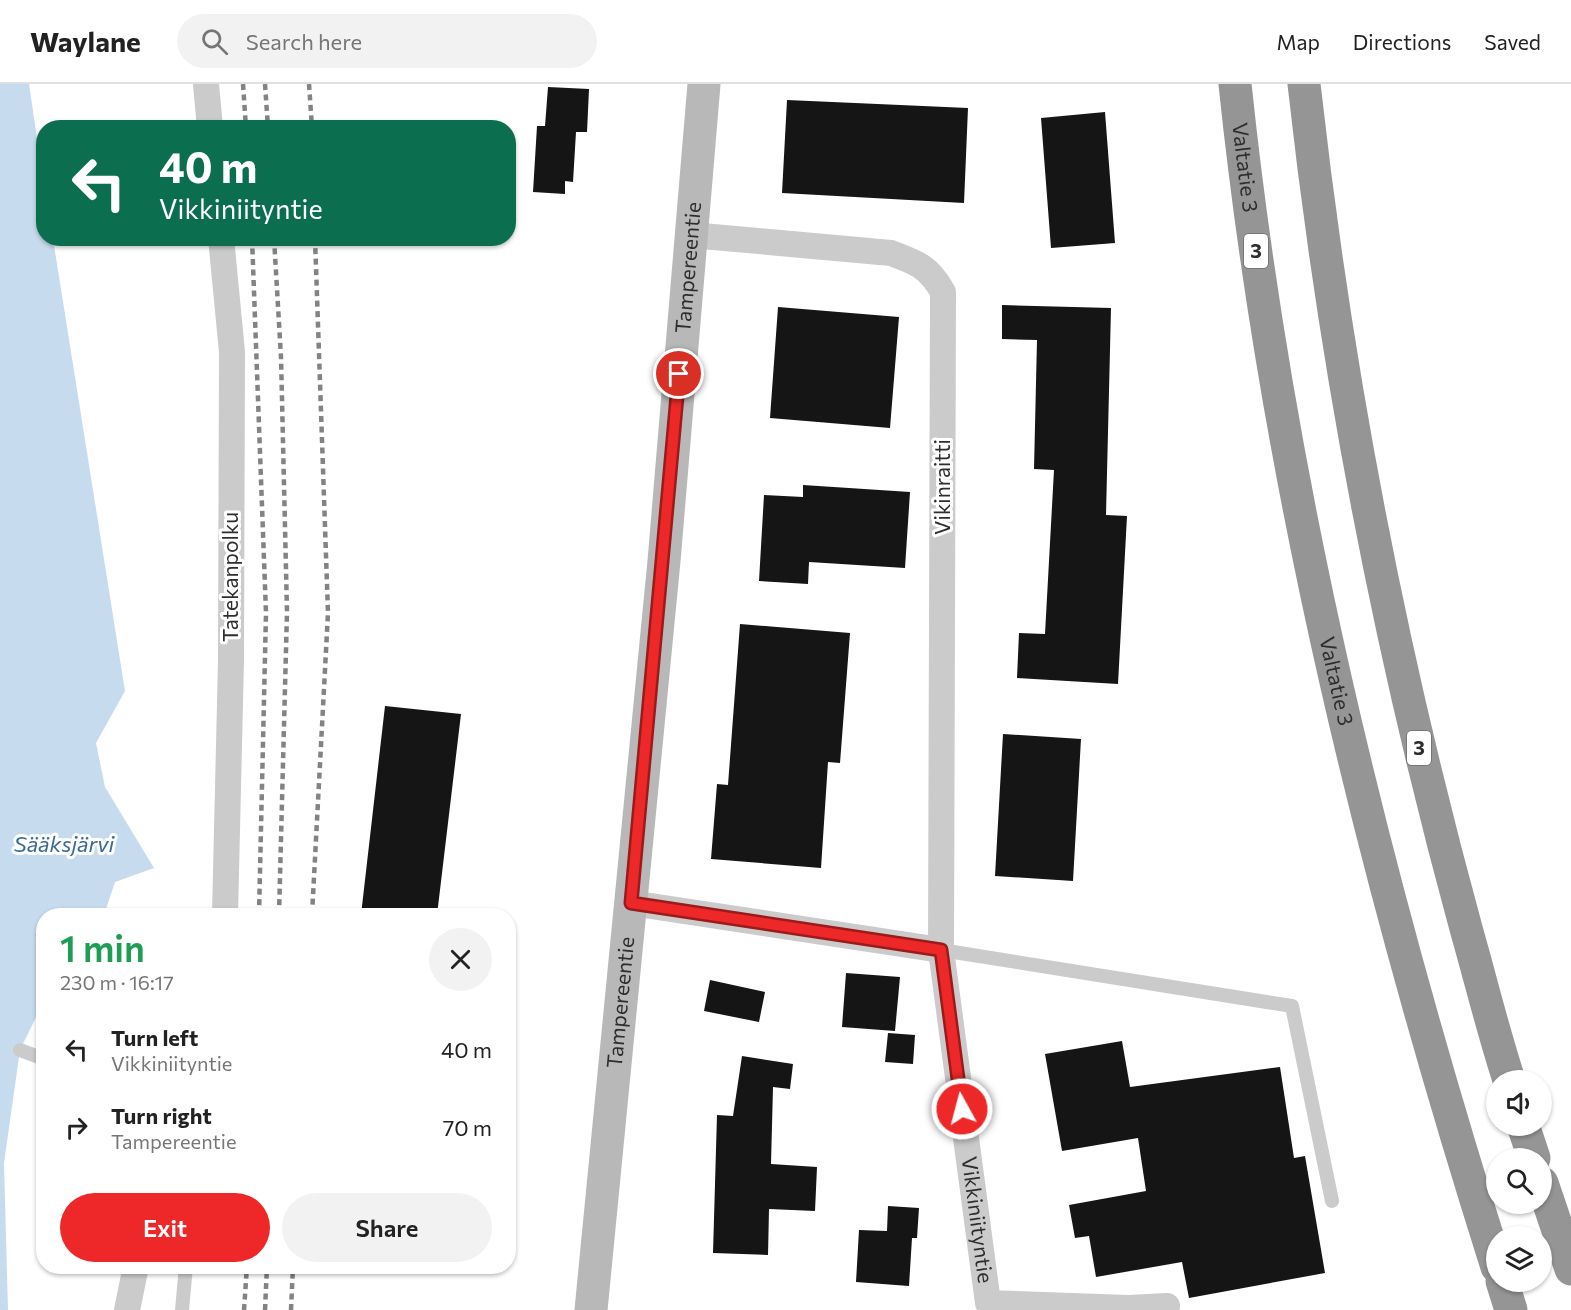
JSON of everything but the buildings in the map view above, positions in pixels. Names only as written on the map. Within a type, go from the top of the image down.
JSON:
[{"type":"highway","name":"Valtatie 3","points":[[1235,84],[1245,179],[1283,417],[1334,677],[1440,1087],[1486,1231]]},
{"type":"highway","name":"3","points":[[1304,84],[1314,176],[1349,411],[1399,669],[1437,822],[1506,1070]]},
{"type":"highway","points":[[1552,1213],[1571,1269]]},
{"type":"highway","points":[[1505,1292],[1511,1310]]},
{"type":"main road","name":"Tampereentie","points":[[591,1310],[631,903],[704,84]]},
{"type":"street","points":[[206,84],[209,120]]},
{"type":"street","name":"Vikinraitti","points":[[691,235],[891,253],[914,261],[932,273],[943,292],[941,950]]},
{"type":"street","name":"Tatekanpolku","points":[[222,246],[232,352],[231,660],[225,908]]},
{"type":"street","points":[[631,903],[941,950]]},
{"type":"street","name":"Vikkiniityntie","points":[[941,950],[988,1303],[1128,1308],[1167,1306]]},
{"type":"street","points":[[127,1310],[134,1274]]},
{"type":"lane","points":[[941,950],[1292,1006],[1332,1201]]},
{"type":"lane","points":[[20,1050],[36,1056]]},
{"type":"lane","points":[[182,1310],[185,1274]]},
{"type":"water","name":"Sääksjärvi","points":[[0,84],[29,84],[36,132],[36,246],[54,246],[125,691],[96,743],[105,787],[154,868],[115,882],[106,908],[36,908],[36,1017],[20,1050],[4,1163],[8,1310],[0,1310]]},
{"type":"railway","points":[[243,84],[245,120]]},
{"type":"railway","points":[[265,84],[267,120]]},
{"type":"railway","points":[[309,84],[311,120]]},
{"type":"railway","points":[[252,246],[266,613],[259,908]]},
{"type":"railway","points":[[274,246],[281,357],[287,612],[279,908]]},
{"type":"railway","points":[[312,908],[328,613],[315,246]]},
{"type":"railway","points":[[244,1310],[246,1274]]},
{"type":"railway","points":[[265,1310],[267,1274]]},
{"type":"railway","points":[[291,1310],[293,1274]]},
{"type":"route","points":[[679,374],[664,561],[631,903],[941,950],[962,1109]]}]
